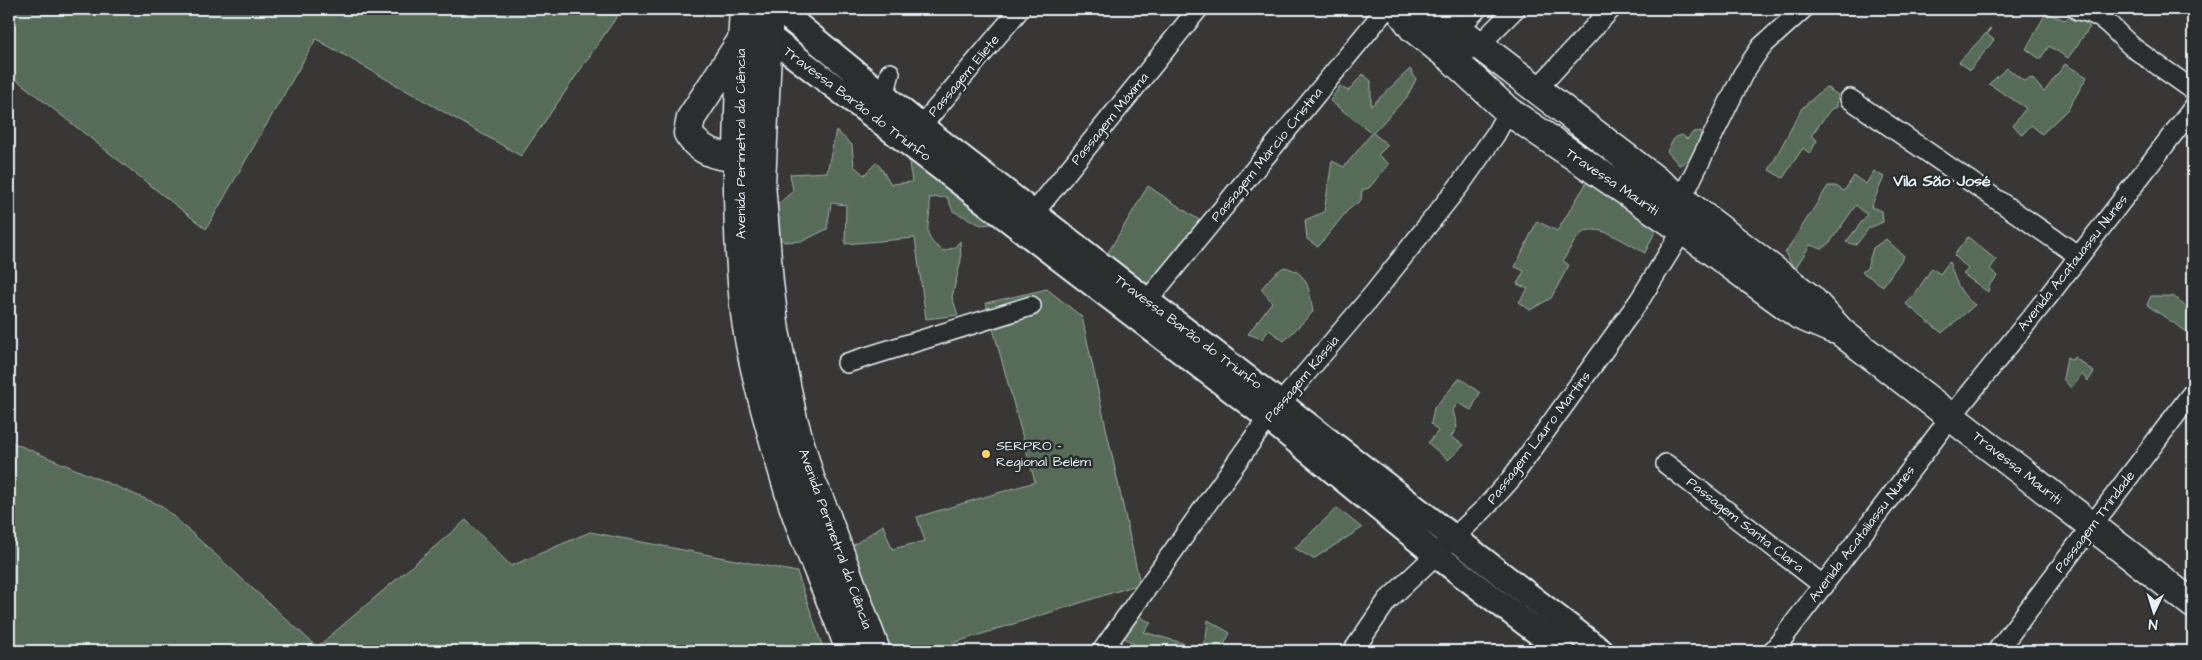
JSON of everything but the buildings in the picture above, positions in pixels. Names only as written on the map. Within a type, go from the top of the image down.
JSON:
[{"type":"main road","name":"Avenida Perimetral da Ciência","points":[[744,9],[759,28],[750,157],[739,234],[744,306],[757,374],[799,524],[850,651]]},
{"type":"main road","name":"Travessa Mauriti","points":[[1399,9],[1413,28],[1452,59],[1508,112],[1683,230],[1799,315],[1841,332]]},
{"type":"main road","name":"Travessa Mauriti","points":[[1426,9],[1458,29],[1810,298],[1841,332],[2193,604]]},
{"type":"main road","points":[[750,157],[712,154],[694,144],[688,133],[691,118],[759,28]]},
{"type":"main road","name":"Avenida Perimetral da Ciência","points":[[750,157],[761,183],[775,331],[793,419],[810,478],[826,513],[876,651]]},
{"type":"street","name":"Travessa Barão do Triunfo","points":[[778,9],[887,84],[915,134]]},
{"type":"street","name":"Passagem Eliete","points":[[915,134],[1020,9]]},
{"type":"street","name":"Passagem Máxima","points":[[1028,221],[1198,9]]},
{"type":"street","name":"Passagem Márcio Cristina","points":[[1147,302],[1386,9]]},
{"type":"street","points":[[1452,59],[1458,29],[1477,9]]},
{"type":"street","points":[[1452,59],[1478,46],[1515,9]]},
{"type":"street","points":[[1536,90],[1611,9]]},
{"type":"street","points":[[1681,200],[1742,74],[1761,47],[1803,9]]},
{"type":"street","points":[[2078,10],[2090,12],[2098,16],[2118,30],[2133,48],[2193,90]]},
{"type":"street","name":"Travessa Barão do Triunfo","points":[[759,28],[915,134],[1275,410],[1454,538],[1601,651]]},
{"type":"street","points":[[1850,99],[2079,256]]},
{"type":"street","name":"Avenida Acatauassu Nunes","points":[[1950,417],[2079,256],[2193,108]]},
{"type":"street","name":"Passagem Kássia","points":[[1102,651],[1275,410],[1375,292],[1462,182],[1495,135],[1508,112]]},
{"type":"street","name":"Travessa Barão do Triunfo","points":[[1028,221],[1147,302],[1275,410],[1435,554],[1562,651]]},
{"type":"street","name":"Passagem Lauro Martins","points":[[1353,651],[1387,601],[1486,508],[1511,479],[1572,397],[1639,301],[1683,230]]},
{"type":"street","points":[[847,363],[1032,306]]},
{"type":"street","name":"Passagem Trindade","points":[[1997,651],[2193,392]]},
{"type":"street","name":"Avenida Acataliassu Nunes","points":[[1773,651],[1950,417]]},
{"type":"street","name":"Passagem Santa Clara","points":[[1666,464],[1824,586]]},
{"type":"green space","points":[[9,9],[622,9],[521,156],[316,39],[206,229],[9,74]]},
{"type":"green space","points":[[2046,13],[2065,20],[2073,13],[2090,27],[2068,58],[2049,46],[2040,59],[2026,49]]},
{"type":"green space","points":[[1991,28],[1987,34],[1994,40],[1970,70],[1959,62]]},
{"type":"green space","points":[[2065,64],[2087,77],[2068,109],[2042,134],[2031,125],[2022,135],[2013,125],[2026,108],[1989,84],[2007,68],[2024,81],[2032,78],[2044,92]]},
{"type":"green space","points":[[1410,69],[1416,79],[1407,97],[1373,133],[1388,145],[1378,155],[1389,164],[1369,188],[1362,190],[1361,200],[1347,211],[1318,247],[1307,239],[1305,220],[1324,212],[1332,161],[1344,167],[1372,133],[1330,101],[1340,86],[1348,91],[1363,74],[1371,81],[1371,106]]},
{"type":"green space","points":[[1826,87],[1838,95],[1837,107],[1830,110],[1811,136],[1817,140],[1810,154],[1803,148],[1783,178],[1769,170],[1802,108]]},
{"type":"green space","points":[[836,130],[852,145],[854,166],[864,175],[877,162],[891,184],[912,182],[908,157],[1000,223],[981,225],[953,211],[947,197],[929,198],[928,234],[931,240],[944,251],[955,247],[960,241],[961,260],[952,297],[958,315],[926,319],[915,238],[845,244],[846,205],[831,203],[827,229],[803,241],[784,242],[776,232],[777,205],[793,191],[790,174],[827,172]]},
{"type":"green space","points":[[1701,131],[1696,152],[1679,165],[1667,151],[1675,137],[1682,135],[1687,139],[1693,132]]},
{"type":"green space","points":[[1874,171],[1884,177],[1871,207],[1882,211],[1883,222],[1869,228],[1856,245],[1846,242],[1867,215],[1856,205],[1831,241],[1822,249],[1810,245],[1795,269],[1785,253],[1828,186],[1836,186],[1844,191],[1854,176],[1866,184]]},
{"type":"green space","points":[[1592,174],[1660,221],[1645,253],[1623,240],[1598,230],[1584,232],[1569,249],[1563,261],[1569,265],[1551,298],[1530,310],[1519,302],[1528,289],[1517,284],[1524,271],[1515,267],[1537,221],[1557,231]]},
{"type":"green space","points":[[1148,186],[1205,224],[1145,294],[1103,261]]},
{"type":"green space","points":[[1968,237],[1996,260],[1990,269],[1998,276],[1990,284],[1988,292],[1963,274],[1968,269],[1954,255]]},
{"type":"green space","points":[[1886,239],[1904,256],[1883,286],[1862,272],[1867,268],[1873,248]]},
{"type":"green space","points":[[1949,262],[1961,291],[1975,305],[1942,333],[1906,304],[1932,268],[1940,274]]},
{"type":"green space","points":[[1284,267],[1299,273],[1303,278],[1309,289],[1313,312],[1284,341],[1269,330],[1262,339],[1248,334],[1272,302],[1261,289],[1273,275]]},
{"type":"green space","points":[[1047,289],[1082,317],[1140,584],[928,651],[892,651],[851,547],[883,525],[892,549],[925,541],[917,517],[1035,482],[986,303]]},
{"type":"green space","points":[[2151,296],[2173,296],[2193,313],[2193,336],[2147,305]]},
{"type":"green space","points":[[2067,357],[2072,360],[2074,357],[2094,372],[2088,381],[2082,374],[2071,388],[2063,379]]},
{"type":"green space","points":[[1460,378],[1480,393],[1471,410],[1458,403],[1453,410],[1457,427],[1451,437],[1464,445],[1448,460],[1428,443],[1438,431],[1431,424],[1434,408]]},
{"type":"green space","points":[[9,441],[162,506],[317,647],[466,520],[511,566],[590,532],[797,572],[824,651],[9,651]]},
{"type":"green space","points":[[1337,508],[1362,528],[1313,559],[1295,548]]},
{"type":"green space","points":[[1137,615],[1151,623],[1144,632],[1182,643],[1197,651],[1145,651],[1123,637]]},
{"type":"green space","points":[[1208,620],[1230,633],[1221,651],[1199,651],[1206,638]]},
{"type":"place","name":"SERPRO - Regional Belém","points":[[986,454]]},
{"type":"district","name":"Vila São José","points":[[1942,181]]}]
